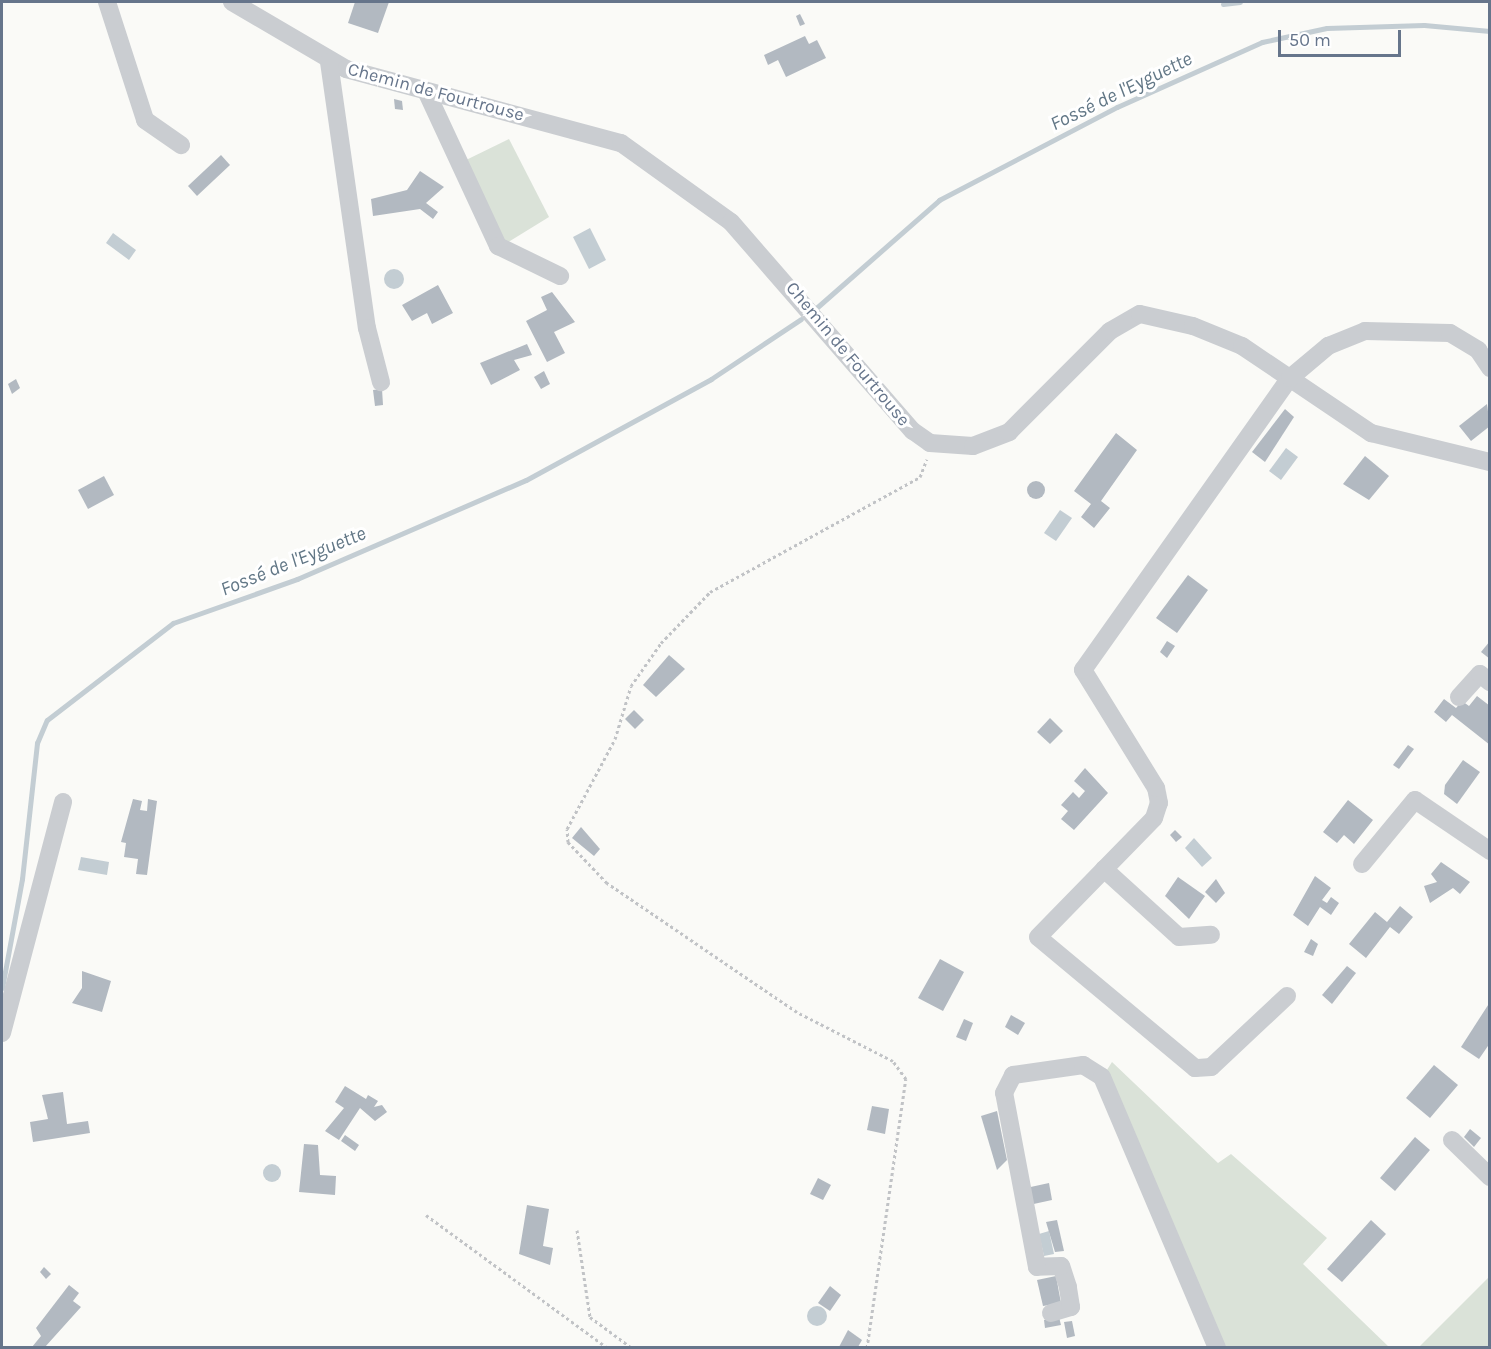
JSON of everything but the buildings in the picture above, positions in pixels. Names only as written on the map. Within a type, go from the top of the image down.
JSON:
[{"type":"street","points":[[107,2],[145,120],[181,145]]},
{"type":"street","name":"Chemin de Fourtrouse","points":[[232,2],[329,62],[427,93],[621,142],[713,205],[770,261],[913,431],[930,442]]},
{"type":"street","points":[[329,62],[367,328],[381,382]]},
{"type":"street","points":[[427,93],[498,246],[560,276]]},
{"type":"street","points":[[930,442],[973,446],[1009,432],[1110,331],[1140,314],[1193,326],[1242,346],[1371,433],[1490,462]]},
{"type":"street","points":[[1287,996],[1211,1067],[1195,1068],[1038,937],[1154,818],[1159,803],[1156,788],[1083,670],[1290,378],[1328,346],[1365,330],[1405,328],[1450,333],[1478,350],[1490,368]]},
{"type":"street","points":[[1459,697],[1480,674],[1490,682]]},
{"type":"street","points":[[1362,864],[1415,801],[1490,851]]},
{"type":"street","points":[[2,1033],[63,802]]},
{"type":"street","points":[[1104,869],[1179,937],[1211,935]]},
{"type":"street","points":[[1052,1313],[1071,1307],[1068,1287],[1061,1266],[1037,1267],[1004,1093],[1013,1075],[1083,1065],[1102,1077],[1217,1347]]},
{"type":"street","points":[[1452,1140],[1490,1177]]},
{"type":"path","points":[[867,1347],[906,1078],[892,1061],[797,1012],[608,883],[568,842],[567,829],[615,739],[631,686],[661,643],[710,592],[920,477],[930,442]]},
{"type":"path","points":[[426,1215],[608,1347]]},
{"type":"path","points":[[578,1230],[590,1317],[633,1347]]},
{"type":"shaded area","points":[[509,139],[549,217],[505,244],[464,161]]},
{"type":"shaded area","points":[[590,228],[606,260],[589,269],[573,237]]},
{"type":"shaded area","points":[[113,233],[136,250],[129,260],[106,243]]},
{"type":"shaded area","points":[[394,269],[401,272],[404,279],[401,286],[394,289],[387,286],[384,279],[387,272]]},
{"type":"shaded area","points":[[1286,448],[1298,457],[1281,480],[1269,471]]},
{"type":"shaded area","points":[[1060,510],[1072,518],[1056,541],[1044,533]]},
{"type":"shaded area","points":[[1194,838],[1212,858],[1202,867],[1185,848]]},
{"type":"shaded area","points":[[81,857],[109,862],[107,875],[78,870]]},
{"type":"shaded area","points":[[1112,1062],[1218,1163],[1231,1154],[1327,1238],[1303,1264],[1389,1347],[1224,1347],[1105,1073]]},
{"type":"shaded area","points":[[272,1164],[278,1167],[281,1173],[278,1179],[272,1182],[266,1179],[263,1173],[266,1167]]},
{"type":"shaded area","points":[[1049,1231],[1054,1254],[1044,1256],[1039,1234]]},
{"type":"shaded area","points":[[1489,1277],[1489,1347],[1419,1347]]},
{"type":"shaded area","points":[[817,1306],[824,1309],[827,1316],[824,1323],[817,1326],[810,1323],[807,1316],[810,1309]]},
{"type":"waterway","points":[[1223,4],[1240,2]]},
{"type":"waterway","name":"Fossé de l'Eyguette","points":[[814,310],[939,200],[1117,107],[1262,42],[1327,28],[1424,25],[1490,31]]},
{"type":"waterway","name":"Fossé de l'Eyguette","points":[[2,988],[22,879],[37,743],[47,720],[173,623],[297,579],[526,480],[711,379],[801,319]]}]
